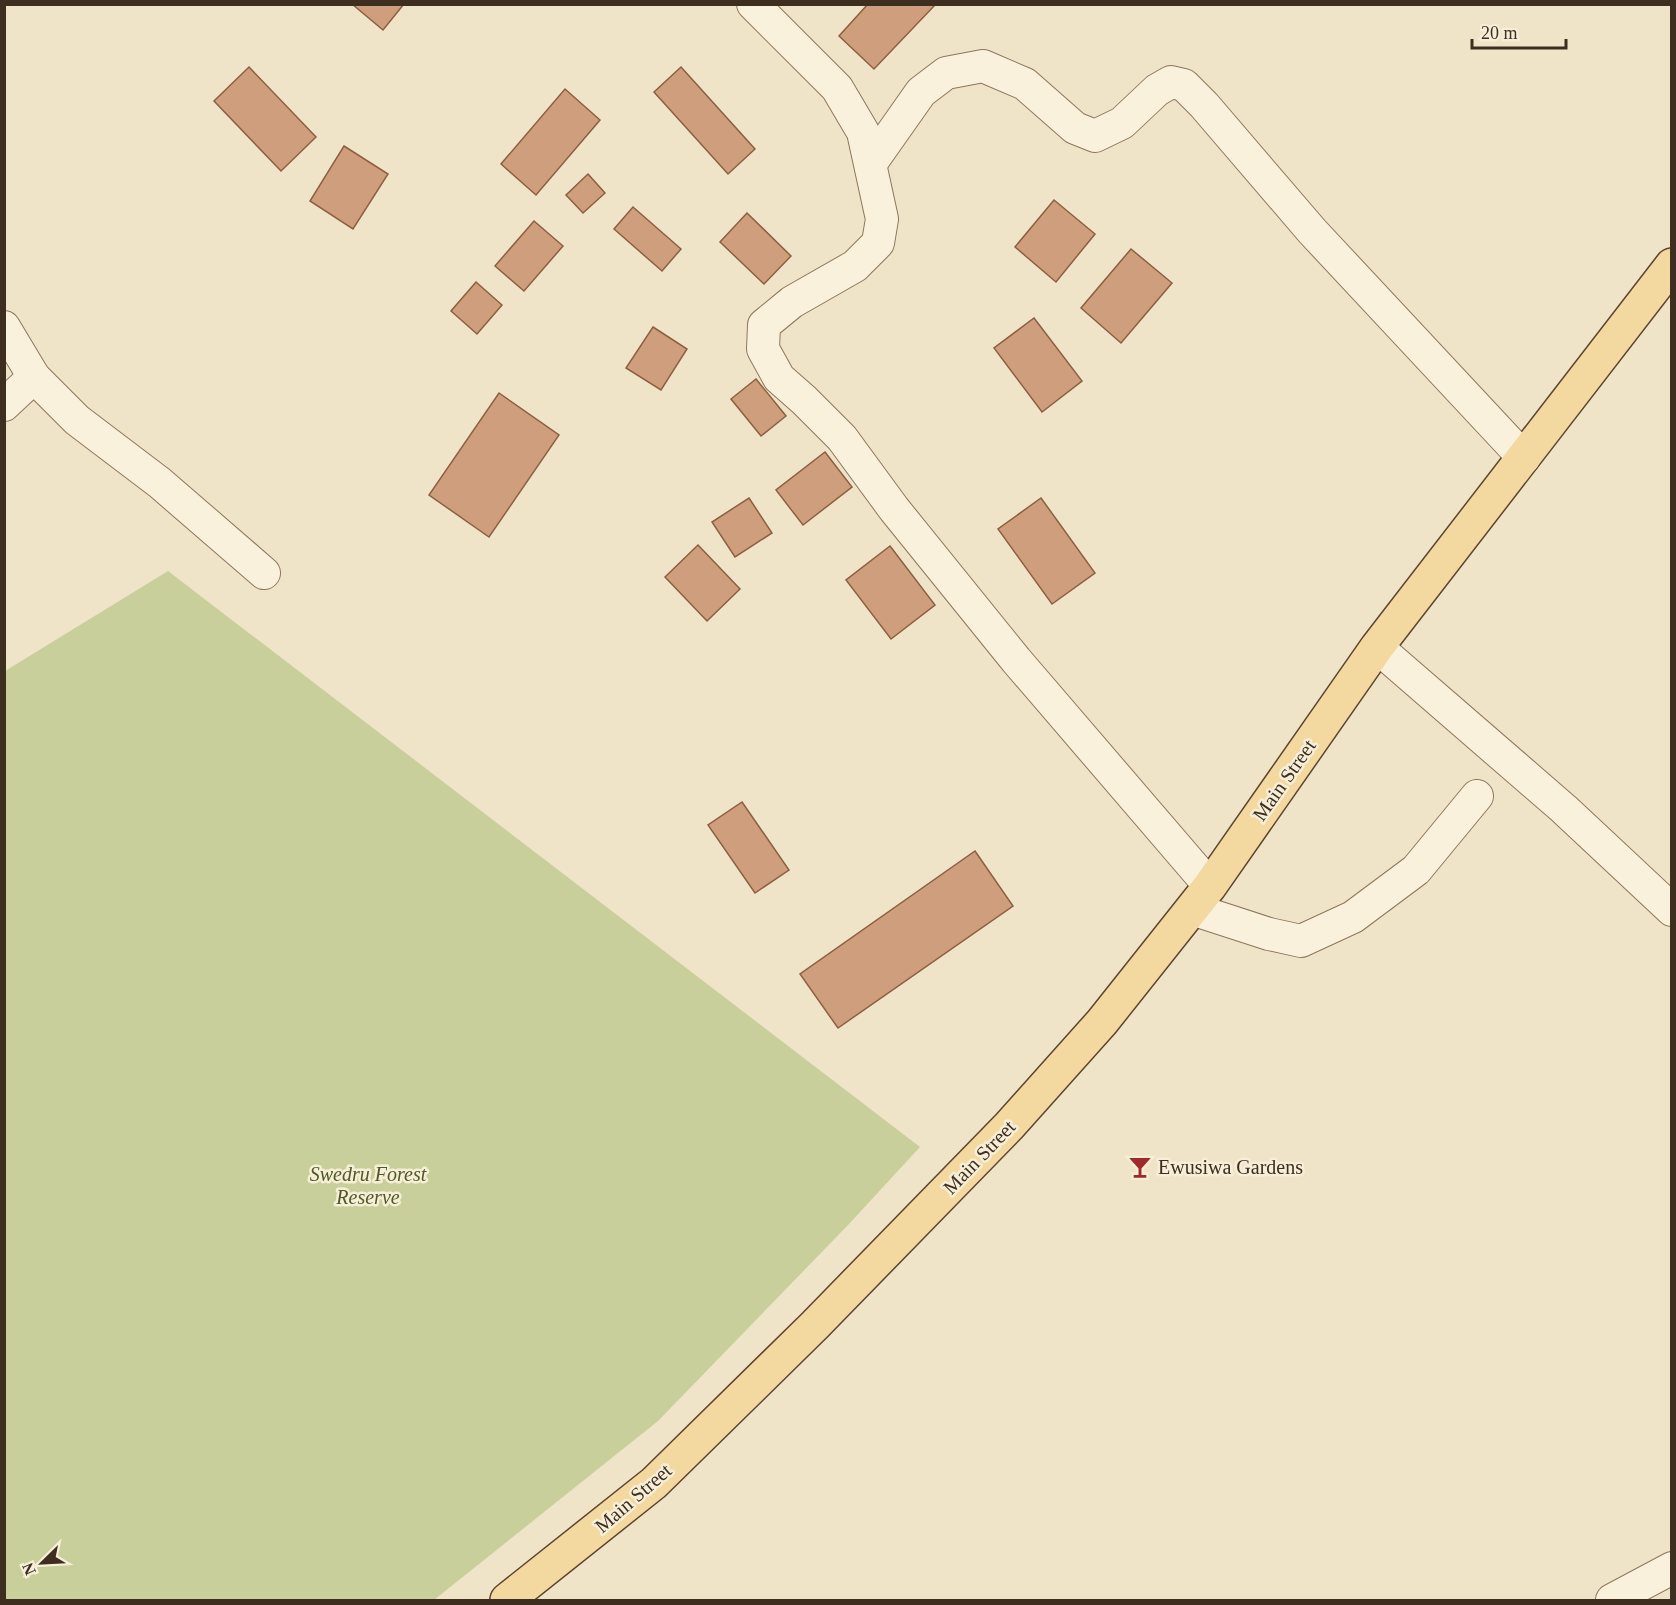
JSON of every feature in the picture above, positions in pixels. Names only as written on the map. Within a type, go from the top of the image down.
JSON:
[{"type":"main road","name":"Main Street","points":[[507,1600],[654,1483],[823,1317],[1009,1126],[1102,1022],[1201,898],[1377,647],[1671,265]]},
{"type":"street","points":[[753,4],[837,88],[863,132],[882,219],[878,243],[855,267],[792,302],[764,325],[763,349],[779,378],[842,438],[894,509],[1016,660],[1201,898],[1269,934],[1301,941],[1353,917],[1416,870],[1477,796]]},
{"type":"street","points":[[871,163],[921,92],[946,73],[983,66],[1025,84],[1075,128],[1095,136],[1122,123],[1157,90],[1171,82],[1184,85],[1312,231],[1524,458]]},
{"type":"street","points":[[4,327],[34,377],[77,420],[160,483],[264,573]]},
{"type":"street","points":[[4,405],[34,377]]},
{"type":"street","points":[[1377,647],[1564,809],[1671,910]]},
{"type":"street","points":[[1612,1600],[1671,1568]]},
{"type":"green space","name":"Swedru Forest Reserve","points":[[168,571],[920,1147],[849,1224],[658,1421],[434,1600],[5,1600],[5,671]]},
{"type":"building","points":[[352,4],[404,4],[383,30]]},
{"type":"building","points":[[868,4],[935,5],[874,69],[839,36]]},
{"type":"building","points":[[249,67],[316,137],[281,171],[214,101]]},
{"type":"building","points":[[681,67],[755,149],[728,174],[654,92]]},
{"type":"building","points":[[565,89],[600,120],[536,195],[501,164]]},
{"type":"building","points":[[344,146],[388,174],[353,229],[310,201]]},
{"type":"building","points":[[588,174],[605,193],[583,213],[566,195]]},
{"type":"building","points":[[1054,200],[1095,234],[1056,282],[1015,247]]},
{"type":"building","points":[[633,207],[681,249],[662,271],[614,229]]},
{"type":"building","points":[[747,213],[791,256],[764,284],[720,242]]},
{"type":"building","points":[[534,221],[563,246],[524,291],[495,266]]},
{"type":"building","points":[[1131,249],[1172,283],[1121,343],[1081,308]]},
{"type":"building","points":[[476,282],[502,305],[477,334],[451,311]]},
{"type":"building","points":[[1034,318],[1082,381],[1042,412],[994,348]]},
{"type":"building","points":[[653,327],[687,349],[661,390],[626,368]]},
{"type":"building","points":[[756,379],[786,416],[761,436],[731,399]]},
{"type":"building","points":[[499,393],[559,435],[489,537],[429,495]]},
{"type":"building","points":[[825,452],[852,487],[803,525],[776,490]]},
{"type":"building","points":[[749,498],[772,533],[735,557],[712,522]]},
{"type":"building","points":[[1041,498],[1095,573],[1052,604],[998,529]]},
{"type":"building","points":[[698,545],[740,589],[707,621],[665,577]]},
{"type":"building","points":[[890,546],[935,605],[891,639],[846,580]]},
{"type":"building","points":[[742,802],[789,870],[755,893],[708,825]]},
{"type":"building","points":[[975,851],[1013,906],[838,1028],[800,974]]},
{"type":"place","name":"Ewusiwa Gardens","points":[[1140,1167]]}]
